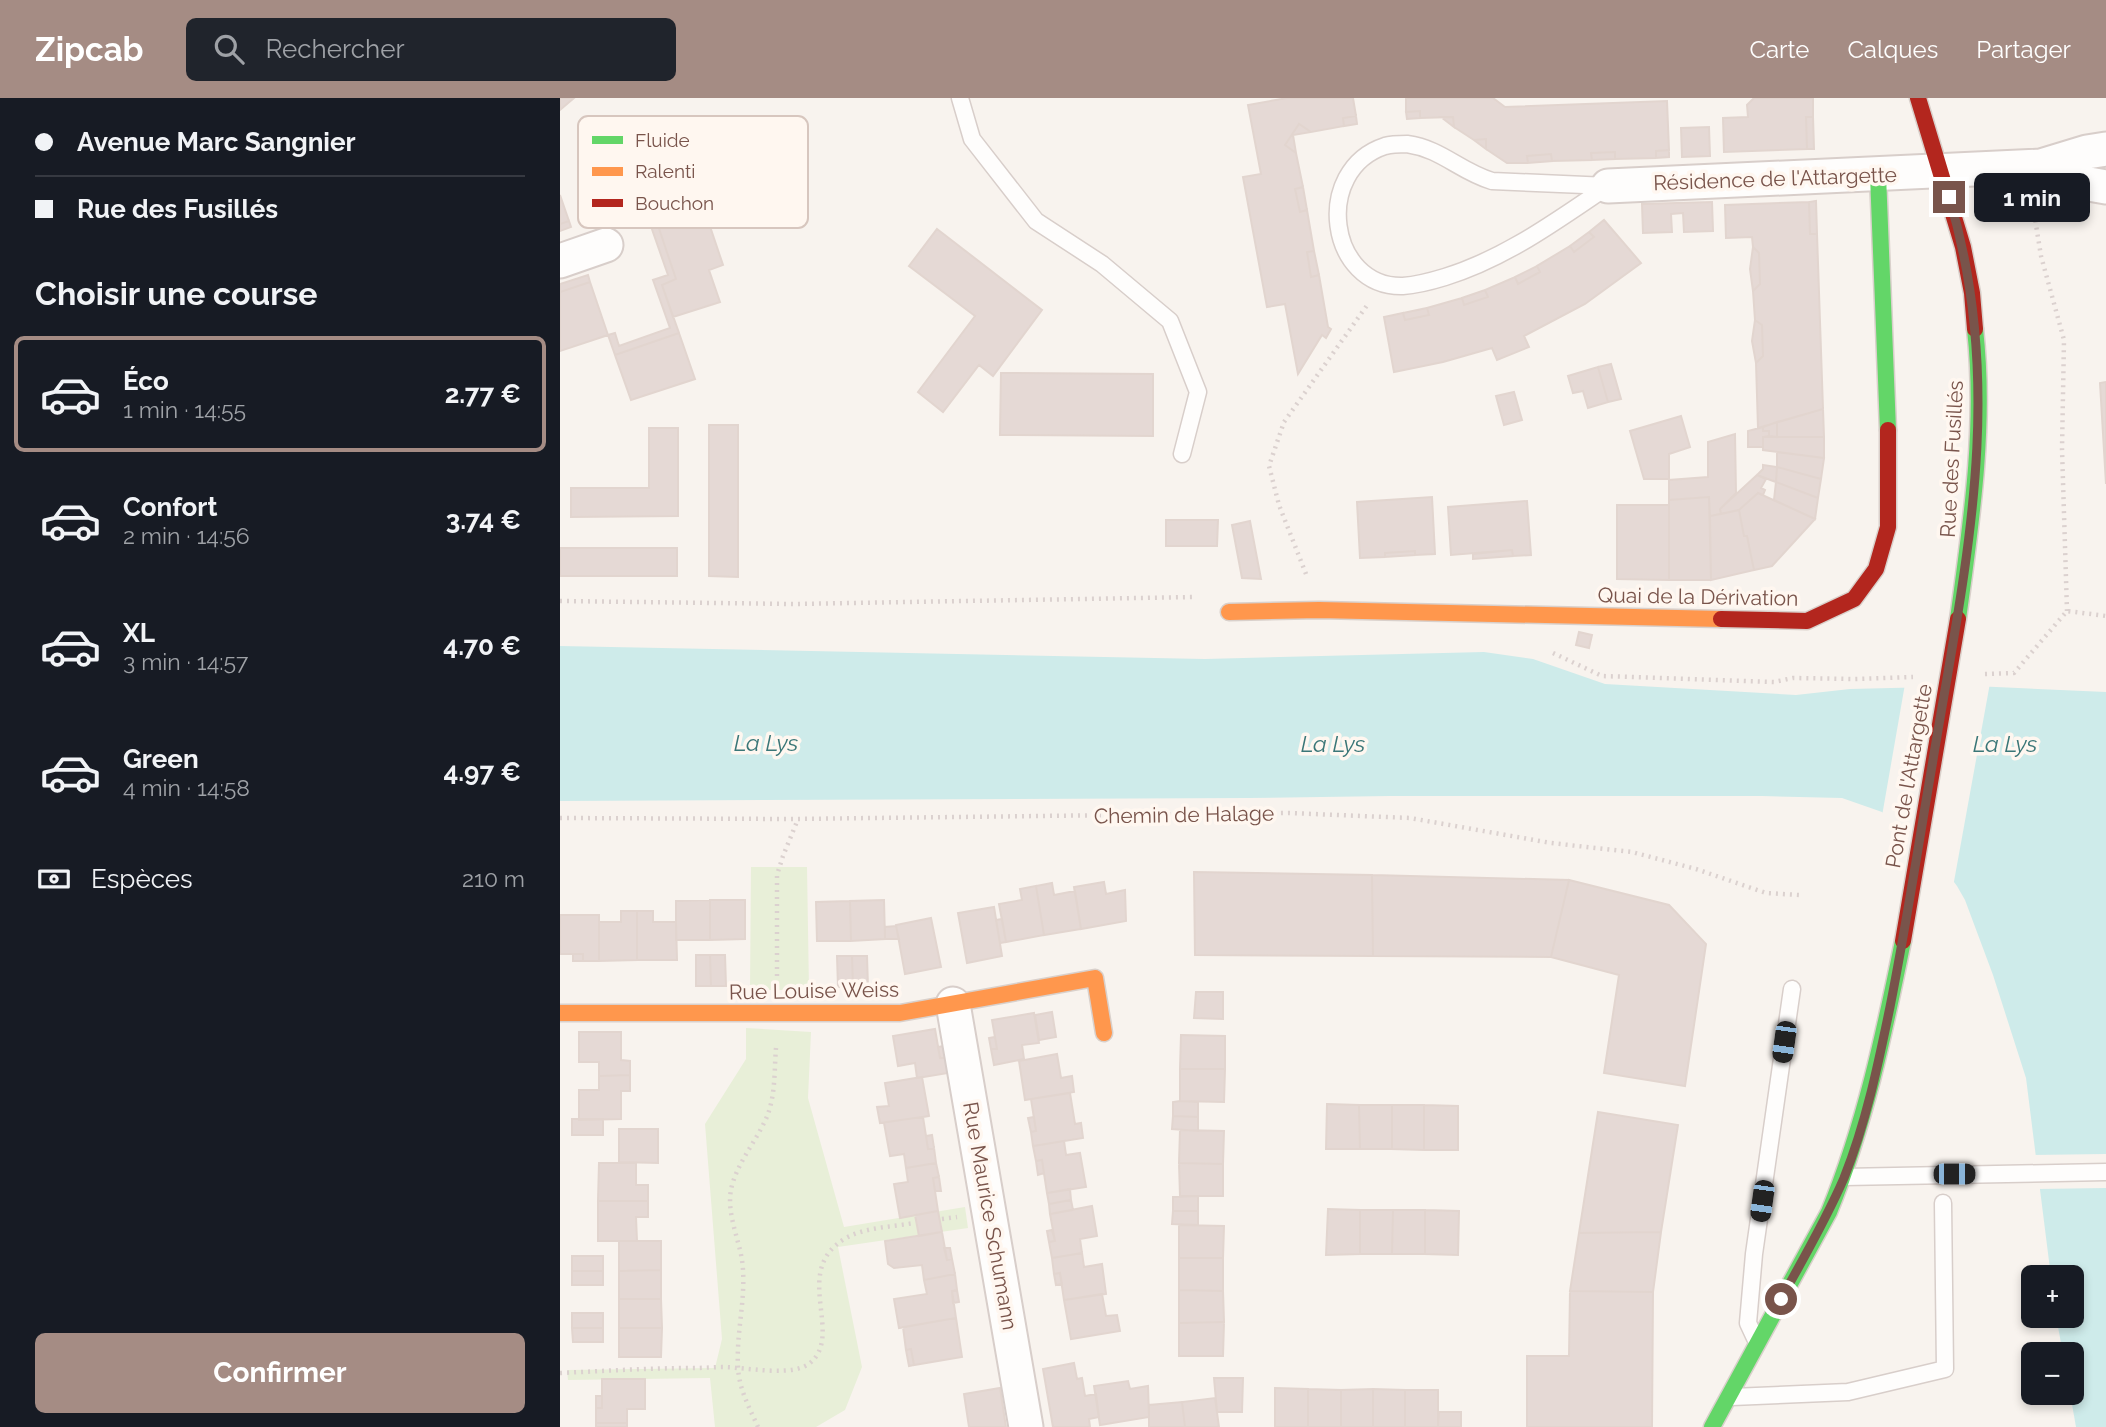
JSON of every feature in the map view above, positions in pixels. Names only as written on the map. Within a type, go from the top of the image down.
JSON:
[{"type":"street","name":"Rue des Fusillés","points":[[1918,98],[1957,222],[1969,280],[1979,392],[1974,497],[1958,619]]},
{"type":"street","points":[[2034,167],[2106,149]]},
{"type":"street","name":"Résidence de l'Attargette","points":[[1608,186],[2034,167]]},
{"type":"street","points":[[2034,167],[2106,187]]},
{"type":"street","name":"Quai de la Dérivation","points":[[1229,611],[1319,610],[1807,621],[1854,599],[1876,569],[1888,527],[1888,423],[1878,175]]},
{"type":"street","points":[[560,261],[607,245]]},
{"type":"street","name":"Pont de l'Attargette","points":[[1712,1427],[1829,1212],[1844,1177],[1867,1107],[1903,941],[1958,619]]},
{"type":"street","name":"Rue Louise Weiss","points":[[560,1013],[901,1013],[1095,978],[1104,1033]]},
{"type":"street","name":"Rue Maurice Schumann","points":[[953,1004],[1026,1427]]},
{"type":"lane","points":[[960,98],[972,139],[1036,221],[1102,264],[1170,321],[1198,392],[1182,454]]},
{"type":"lane","name":"Résidence de l'Attargette","points":[[1383,284],[1367,276],[1353,262],[1345,247],[1338,216],[1343,183],[1354,166],[1386,146],[1423,146],[1475,176],[1492,181],[1608,186]]},
{"type":"lane","points":[[1383,284],[1418,284],[1488,262],[1515,248],[1608,186]]},
{"type":"lane","points":[[1758,1343],[1748,1323],[1753,1267],[1792,989]]},
{"type":"lane","points":[[1844,1177],[2106,1172]]},
{"type":"lane","points":[[1727,1398],[1848,1392],[1945,1369],[1944,1203]]},
{"type":"path","points":[[2034,167],[2041,256],[2064,340],[2062,449],[2067,611]]},
{"type":"path","points":[[1319,610],[1279,505],[1269,466],[1284,422],[1383,284]]},
{"type":"path","points":[[560,601],[793,604],[1193,596],[1229,611]]},
{"type":"path","name":"Chemin de Halage","points":[[560,818],[798,819],[1289,813],[1410,818],[1551,843],[1632,852],[1696,869],[1766,893],[1799,895]]},
{"type":"path","points":[[758,1427],[743,1394],[737,1368],[743,1263],[730,1208],[732,1184],[766,1119],[776,1080],[779,1014],[777,875],[798,819]]},
{"type":"path","points":[[560,1373],[645,1369],[785,1370],[809,1364],[823,1345],[821,1264],[846,1238],[877,1229],[914,1223]]},
{"type":"green space","points":[[751,867],[807,867],[809,990],[750,990]]},
{"type":"green space","points":[[746,1028],[811,1032],[808,1098],[844,1227],[965,1207],[968,1228],[838,1247],[862,1367],[845,1410],[816,1427],[715,1427],[710,1378],[568,1380],[567,1370],[715,1368],[722,1339],[705,1124],[746,1059]]},
{"type":"water","name":"La Lys","points":[[560,646],[1205,659],[1484,652],[1533,659],[1605,684],[1796,695],[1850,689],[1974,686],[2106,692],[2106,1427],[2076,1427],[2072,1405],[2084,1405],[2084,1342],[2061,1342],[2058,1328],[2084,1328],[2084,1265],[2049,1265],[2026,1078],[1993,975],[1965,900],[1957,886],[1918,838],[1882,812],[1842,798],[1762,796],[560,801]]},
{"type":"pier","points":[[1990,683],[1953,887],[1916,841],[1882,816],[1905,684]]},
{"type":"pier","points":[[2106,1154],[2106,1188],[2036,1189],[2032,1155]]},
{"type":"building","points":[[560,98],[574,98],[560,110]]},
{"type":"building","points":[[1287,98],[1353,98],[1356,116],[1343,118],[1344,126],[1311,132],[1299,124],[1285,145],[1296,153],[1303,187],[1295,189],[1300,212],[1307,210],[1314,251],[1307,252],[1311,277],[1319,275],[1328,327],[1331,329],[1326,338],[1322,335],[1298,374],[1285,304],[1267,307],[1243,177],[1261,174],[1248,105]]},
{"type":"building","points":[[1406,98],[1493,98],[1505,107],[1667,101],[1669,150],[1656,151],[1656,158],[1615,159],[1615,152],[1591,153],[1592,160],[1552,161],[1551,154],[1527,156],[1528,163],[1507,163],[1486,149],[1486,139],[1474,140],[1454,127],[1453,117],[1420,118],[1420,111],[1406,112]]},
{"type":"building","points":[[1754,98],[1813,98],[1813,117],[1806,117],[1807,149],[1724,152],[1723,118],[1748,117],[1747,105]]},
{"type":"building","points":[[1420,111],[1420,118],[1407,119],[1406,112]]},
{"type":"building","points":[[1356,116],[1357,124],[1344,126],[1343,118]]},
{"type":"building","points":[[1441,117],[1453,117],[1454,127]]},
{"type":"building","points":[[1806,117],[1813,117],[1814,149],[1807,149]]},
{"type":"building","points":[[1299,124],[1311,132],[1293,135],[1296,153],[1285,145]]},
{"type":"building","points":[[1709,127],[1710,156],[1682,157],[1681,128]]},
{"type":"building","points":[[1486,139],[1486,149],[1474,140]]},
{"type":"building","points":[[1669,150],[1669,157],[1656,158],[1656,151]]},
{"type":"building","points":[[1615,152],[1615,159],[1592,160],[1591,153]]},
{"type":"building","points":[[1551,154],[1552,161],[1528,163],[1527,156]]},
{"type":"building","points":[[1303,187],[1307,210],[1300,212],[1295,189]]},
{"type":"building","points":[[560,195],[569,221],[560,224]]},
{"type":"building","points":[[1816,201],[1817,234],[1810,234],[1809,202]]},
{"type":"building","points":[[1712,202],[1713,231],[1684,232],[1683,213],[1671,214],[1672,232],[1643,233],[1642,204]]},
{"type":"building","points":[[1809,202],[1810,234],[1817,234],[1823,409],[1758,428],[1756,363],[1763,356],[1762,325],[1755,320],[1753,291],[1760,284],[1759,253],[1753,247],[1752,237],[1726,238],[1725,205]]},
{"type":"building","points":[[1604,220],[1641,263],[1585,304],[1524,336],[1529,347],[1497,360],[1492,348],[1394,372],[1384,317],[1403,313],[1405,320],[1429,315],[1427,308],[1462,298],[1464,305],[1488,297],[1485,290],[1515,277],[1518,284],[1540,272],[1537,266],[1570,246],[1574,252],[1594,237],[1589,232]]},
{"type":"building","points":[[569,221],[571,227],[560,231],[560,224]]},
{"type":"building","points":[[652,228],[659,228],[676,279],[662,285],[679,333],[615,355],[608,335],[615,333],[619,346],[670,328],[653,280],[668,275]]},
{"type":"building","points":[[659,228],[711,228],[723,265],[709,270],[720,302],[673,317],[662,285],[676,279]]},
{"type":"building","points":[[937,229],[1042,310],[993,376],[979,365],[943,412],[918,392],[975,316],[909,266]]},
{"type":"building","points":[[1589,232],[1594,237],[1574,252],[1570,246]]},
{"type":"building","points":[[1753,247],[1759,253],[1760,284],[1753,291],[1750,269]]},
{"type":"building","points":[[1314,251],[1319,275],[1311,277],[1307,252]]},
{"type":"building","points":[[1537,266],[1540,272],[1518,284],[1515,277]]},
{"type":"building","points":[[588,275],[590,282],[560,292],[560,284]]},
{"type":"building","points":[[590,282],[608,335],[560,351],[560,292]]},
{"type":"building","points":[[1485,290],[1488,297],[1464,305],[1462,298]]},
{"type":"building","points":[[1427,308],[1429,315],[1405,320],[1403,313]]},
{"type":"building","points":[[1755,320],[1762,325],[1763,356],[1756,363],[1752,341]]},
{"type":"building","points":[[679,333],[695,379],[631,400],[615,355]]},
{"type":"building","points":[[1611,364],[1621,399],[1608,402],[1598,367]]},
{"type":"building","points":[[1598,367],[1608,402],[1588,408],[1583,391],[1573,393],[1568,376]]},
{"type":"building","points":[[1001,373],[1153,374],[1153,436],[1000,435]]},
{"type":"building","points":[[2106,382],[2106,484],[2100,383]]},
{"type":"building","points":[[1514,392],[1522,420],[1504,425],[1496,396]]},
{"type":"building","points":[[1823,409],[1824,437],[1777,437],[1777,422]]},
{"type":"building","points":[[1681,416],[1690,447],[1669,454],[1669,479],[1644,479],[1630,431]]},
{"type":"building","points":[[1777,422],[1777,437],[1769,436],[1769,431],[1763,431],[1763,427]]},
{"type":"building","points":[[709,425],[738,425],[738,577],[709,576]]},
{"type":"building","points":[[1763,427],[1763,431],[1769,431],[1769,436],[1763,437],[1763,447],[1748,447],[1748,431]]},
{"type":"building","points":[[649,428],[678,428],[678,516],[571,517],[571,488],[649,488]]},
{"type":"building","points":[[1735,434],[1736,493],[1720,509],[1721,514],[1710,516],[1709,497],[1669,500],[1669,480],[1708,477],[1708,442]]},
{"type":"building","points":[[1763,437],[1824,437],[1824,458],[1763,450]]},
{"type":"building","points":[[1777,452],[1824,458],[1821,479],[1777,467]]},
{"type":"building","points":[[1763,465],[1777,467],[1776,482],[1757,475]]},
{"type":"building","points":[[1777,467],[1821,479],[1818,498],[1776,482]]},
{"type":"building","points":[[1757,475],[1766,479],[1761,488],[1765,490],[1763,495],[1758,493],[1739,510],[1721,514],[1720,509]]},
{"type":"building","points":[[1776,482],[1818,498],[1815,519],[1774,500]]},
{"type":"building","points":[[1758,493],[1815,519],[1772,566],[1754,570],[1739,510]]},
{"type":"building","points":[[1432,497],[1435,554],[1415,555],[1415,551],[1385,553],[1385,557],[1360,558],[1357,502]]},
{"type":"building","points":[[1709,497],[1711,580],[1669,580],[1669,500]]},
{"type":"building","points":[[1527,501],[1531,555],[1513,556],[1512,550],[1451,555],[1448,507]]},
{"type":"building","points":[[1617,505],[1669,505],[1669,580],[1617,579]]},
{"type":"building","points":[[1739,510],[1754,570],[1711,580],[1710,516]]},
{"type":"building","points":[[1166,520],[1218,520],[1217,546],[1166,546]]},
{"type":"building","points":[[1250,521],[1261,579],[1242,578],[1232,525]]},
{"type":"building","points":[[560,548],[677,548],[677,576],[560,576]]},
{"type":"building","points":[[1512,550],[1513,556],[1473,559],[1473,554]]},
{"type":"building","points":[[1415,551],[1415,555],[1385,557],[1385,553]]},
{"type":"building","points":[[1579,632],[1592,635],[1589,648],[1576,645]]},
{"type":"building","points":[[1194,872],[1372,875],[1373,956],[1195,955]]},
{"type":"building","points":[[1372,875],[1569,880],[1551,957],[1373,956]]},
{"type":"building","points":[[1569,880],[1669,905],[1706,944],[1685,1086],[1604,1073],[1619,975],[1551,957]]},
{"type":"building","points":[[1104,882],[1106,894],[1125,890],[1126,921],[1081,929],[1074,887]]},
{"type":"building","points":[[1052,883],[1054,895],[1075,891],[1081,929],[1044,935],[1036,886]]},
{"type":"building","points":[[1036,886],[1044,935],[1006,942],[999,904],[1022,900],[1020,889]]},
{"type":"building","points":[[710,900],[710,940],[676,940],[676,901]]},
{"type":"building","points":[[710,900],[745,900],[745,939],[710,940]]},
{"type":"building","points":[[884,900],[885,939],[851,941],[850,901]]},
{"type":"building","points":[[850,901],[851,941],[817,941],[816,902]]},
{"type":"building","points":[[994,907],[1002,956],[967,963],[958,913]]},
{"type":"building","points":[[621,911],[637,911],[637,960],[599,961],[599,922],[621,922]]},
{"type":"building","points":[[637,911],[653,911],[653,922],[676,922],[677,960],[637,960]]},
{"type":"building","points":[[560,915],[599,915],[599,961],[583,961],[583,954],[560,954]]},
{"type":"building","points":[[931,918],[941,967],[905,974],[896,925]]},
{"type":"building","points":[[1002,919],[1006,942],[1000,943],[996,920]]},
{"type":"building","points":[[896,926],[899,939],[885,939],[885,927]]},
{"type":"building","points":[[573,954],[583,954],[583,961],[573,961]]},
{"type":"building","points":[[696,955],[710,955],[711,986],[696,986]]},
{"type":"building","points":[[710,955],[725,955],[726,986],[711,986]]},
{"type":"building","points":[[837,956],[852,956],[853,987],[838,987]]},
{"type":"building","points":[[852,956],[867,956],[868,987],[853,987]]},
{"type":"building","points":[[1196,992],[1223,992],[1223,1019],[1194,1018]]},
{"type":"building","points":[[1052,1012],[1056,1037],[1039,1040],[1035,1015]]},
{"type":"building","points":[[1034,1013],[1039,1043],[1022,1045],[1024,1059],[994,1065],[991,1049],[997,1049],[992,1020]]},
{"type":"building","points":[[935,1029],[940,1058],[945,1057],[948,1073],[917,1078],[915,1063],[898,1066],[893,1036]]},
{"type":"building","points":[[579,1032],[621,1032],[621,1060],[630,1061],[630,1075],[599,1076],[599,1062],[579,1062]]},
{"type":"building","points":[[1181,1035],[1225,1036],[1225,1069],[1180,1069]]},
{"type":"building","points":[[995,1037],[997,1049],[991,1049],[989,1038]]},
{"type":"building","points":[[944,1046],[945,1057],[940,1058],[938,1047]]},
{"type":"building","points":[[1057,1054],[1061,1078],[1072,1076],[1074,1092],[1025,1100],[1019,1061]]},
{"type":"building","points":[[1180,1069],[1225,1069],[1224,1102],[1180,1101]]},
{"type":"building","points":[[630,1075],[630,1091],[621,1091],[621,1119],[579,1120],[579,1090],[599,1090],[599,1076]]},
{"type":"building","points":[[922,1077],[929,1116],[880,1123],[877,1107],[889,1106],[885,1083]]},
{"type":"building","points":[[1070,1093],[1075,1124],[1081,1123],[1083,1138],[1033,1146],[1031,1132],[1036,1131],[1031,1099]]},
{"type":"building","points":[[1173,1102],[1198,1102],[1198,1117],[1173,1116]]},
{"type":"building","points":[[1327,1104],[1359,1105],[1360,1149],[1326,1149]]},
{"type":"building","points":[[1359,1105],[1392,1105],[1392,1149],[1360,1149]]},
{"type":"building","points":[[1392,1105],[1424,1105],[1424,1150],[1392,1149]]},
{"type":"building","points":[[1424,1105],[1458,1106],[1458,1150],[1424,1150]]},
{"type":"building","points":[[1598,1112],[1678,1125],[1661,1232],[1579,1233]]},
{"type":"building","points":[[929,1116],[923,1117],[928,1149],[934,1148],[936,1163],[906,1168],[904,1154],[890,1156],[884,1123],[880,1123]]},
{"type":"building","points":[[1173,1116],[1198,1117],[1198,1131],[1172,1129]]},
{"type":"building","points":[[1034,1117],[1036,1131],[1031,1132],[1028,1118]]},
{"type":"building","points":[[572,1119],[603,1119],[603,1135],[572,1135]]},
{"type":"building","points":[[619,1129],[658,1129],[658,1163],[619,1162]]},
{"type":"building","points":[[1180,1130],[1224,1131],[1223,1164],[1179,1163]]},
{"type":"building","points":[[932,1135],[934,1148],[928,1149],[926,1136]]},
{"type":"building","points":[[1064,1141],[1066,1155],[1080,1153],[1086,1187],[1047,1193],[1042,1160],[1036,1161],[1033,1146]]},
{"type":"building","points":[[1042,1160],[1044,1173],[1038,1175],[1036,1161]]},
{"type":"building","points":[[599,1163],[636,1163],[636,1185],[648,1185],[648,1201],[598,1201]]},
{"type":"building","points":[[936,1163],[939,1177],[933,1178],[938,1211],[900,1218],[894,1184],[908,1182],[906,1168]]},
{"type":"building","points":[[1179,1163],[1223,1164],[1223,1196],[1180,1196]]},
{"type":"building","points":[[939,1177],[941,1191],[935,1191],[933,1178]]},
{"type":"building","points":[[1070,1189],[1071,1200],[1049,1204],[1047,1193]]},
{"type":"building","points":[[1198,1196],[1198,1211],[1173,1211],[1173,1197]]},
{"type":"building","points":[[1071,1200],[1073,1210],[1050,1214],[1049,1204]]},
{"type":"building","points":[[598,1201],[648,1201],[648,1217],[636,1217],[637,1241],[598,1241]]},
{"type":"building","points":[[1092,1206],[1097,1236],[1080,1239],[1082,1253],[1052,1258],[1049,1242],[1055,1241],[1050,1214]]},
{"type":"building","points":[[1328,1209],[1360,1210],[1360,1254],[1326,1255]]},
{"type":"building","points":[[1360,1210],[1393,1210],[1392,1254],[1360,1254]]},
{"type":"building","points":[[1393,1210],[1425,1210],[1425,1254],[1392,1254]]},
{"type":"building","points":[[1425,1210],[1459,1211],[1458,1255],[1425,1254]]},
{"type":"building","points":[[938,1211],[942,1232],[919,1236],[915,1215]]},
{"type":"building","points":[[1173,1211],[1198,1211],[1198,1225],[1172,1224]]},
{"type":"building","points":[[1179,1225],[1224,1226],[1223,1258],[1179,1258]]},
{"type":"building","points":[[1052,1230],[1055,1241],[1049,1242],[1047,1231]]},
{"type":"building","points":[[942,1232],[947,1260],[952,1259],[955,1274],[924,1280],[922,1265],[894,1268],[888,1264],[885,1241]]},
{"type":"building","points":[[1661,1232],[1653,1292],[1570,1291],[1579,1233]]},
{"type":"building","points":[[619,1241],[661,1241],[661,1270],[619,1271]]},
{"type":"building","points":[[944,1248],[950,1248],[952,1259],[947,1260]]},
{"type":"building","points":[[1082,1253],[1084,1267],[1102,1264],[1106,1294],[1064,1300],[1060,1273],[1054,1274],[1052,1258]]},
{"type":"building","points":[[572,1256],[603,1256],[603,1271],[572,1271]]},
{"type":"building","points":[[1179,1258],[1223,1258],[1223,1291],[1179,1290]]},
{"type":"building","points":[[661,1270],[661,1299],[619,1299],[619,1271]]},
{"type":"building","points":[[572,1271],[603,1271],[603,1285],[572,1285]]},
{"type":"building","points":[[1060,1273],[1062,1284],[1056,1285],[1054,1274]]},
{"type":"building","points":[[955,1274],[957,1290],[952,1291],[956,1318],[899,1328],[894,1299],[927,1294],[924,1280]]},
{"type":"building","points":[[957,1290],[959,1302],[953,1303],[952,1291]]},
{"type":"building","points":[[1179,1290],[1223,1291],[1224,1322],[1179,1323]]},
{"type":"building","points":[[1570,1291],[1653,1292],[1652,1427],[1527,1427],[1527,1356],[1569,1356]]},
{"type":"building","points":[[1102,1294],[1106,1316],[1117,1315],[1120,1331],[1071,1339],[1064,1300]]},
{"type":"building","points":[[619,1299],[661,1299],[662,1328],[619,1328]]},
{"type":"building","points":[[572,1313],[603,1313],[603,1328],[572,1328]]},
{"type":"building","points":[[956,1318],[962,1357],[914,1365],[911,1349],[906,1350],[903,1327]]},
{"type":"building","points":[[1224,1322],[1223,1356],[1179,1356],[1179,1323]]},
{"type":"building","points":[[572,1328],[603,1328],[603,1342],[573,1342]]},
{"type":"building","points":[[619,1328],[662,1328],[661,1357],[619,1357]]},
{"type":"building","points":[[911,1349],[914,1365],[909,1366],[906,1350]]},
{"type":"building","points":[[1074,1363],[1077,1379],[1082,1378],[1085,1396],[1096,1394],[1099,1417],[1089,1419],[1090,1427],[1053,1427],[1043,1369]]},
{"type":"building","points":[[1214,1378],[1243,1378],[1242,1412],[1217,1412]]},
{"type":"building","points":[[602,1379],[645,1379],[645,1409],[627,1409],[627,1423],[596,1423],[596,1408],[602,1408]]},
{"type":"building","points":[[1128,1381],[1130,1389],[1148,1386],[1149,1417],[1100,1425],[1094,1386]]},
{"type":"building","points":[[1000,1388],[1006,1427],[969,1427],[964,1394]]},
{"type":"building","points":[[1275,1388],[1308,1389],[1308,1427],[1275,1427]]},
{"type":"building","points":[[1308,1389],[1341,1390],[1341,1427],[1308,1427]]},
{"type":"building","points":[[1373,1389],[1405,1390],[1405,1427],[1373,1427]]},
{"type":"building","points":[[1373,1389],[1373,1427],[1341,1427],[1341,1390]]},
{"type":"building","points":[[1405,1390],[1438,1390],[1438,1427],[1405,1427]]},
{"type":"building","points":[[596,1396],[602,1396],[602,1408],[596,1408]]},
{"type":"building","points":[[1215,1398],[1219,1427],[1185,1427],[1182,1402]]},
{"type":"building","points":[[1182,1402],[1185,1427],[1149,1427],[1149,1405]]},
{"type":"building","points":[[1439,1412],[1461,1412],[1461,1427],[1438,1427]]},
{"type":"building","points":[[596,1423],[627,1423],[627,1427],[596,1427]]},
{"type":"traffic: fast","points":[[1878,175],[1888,430]]},
{"type":"traffic: fast","points":[[1958,619],[1976,475],[1979,402],[1975,329]]},
{"type":"traffic: fast","points":[[1712,1427],[1829,1212],[1842,1179],[1881,1044],[1903,941]]},
{"type":"traffic: slow","points":[[1229,612],[1319,610],[1721,619]]},
{"type":"traffic: slow","points":[[560,1013],[900,1013],[1095,978],[1104,1033]]},
{"type":"traffic: jam","points":[[1918,98],[1963,247],[1972,293],[1975,329]]},
{"type":"traffic: jam","points":[[1721,619],[1807,621],[1854,599],[1876,569],[1888,527],[1888,430]]},
{"type":"traffic: jam","points":[[1903,941],[1958,619]]},
{"type":"route","points":[[1781,1299],[1829,1212],[1858,1139],[1867,1107],[1903,941],[1958,619],[1973,507],[1979,392],[1969,280],[1949,197]]}]
